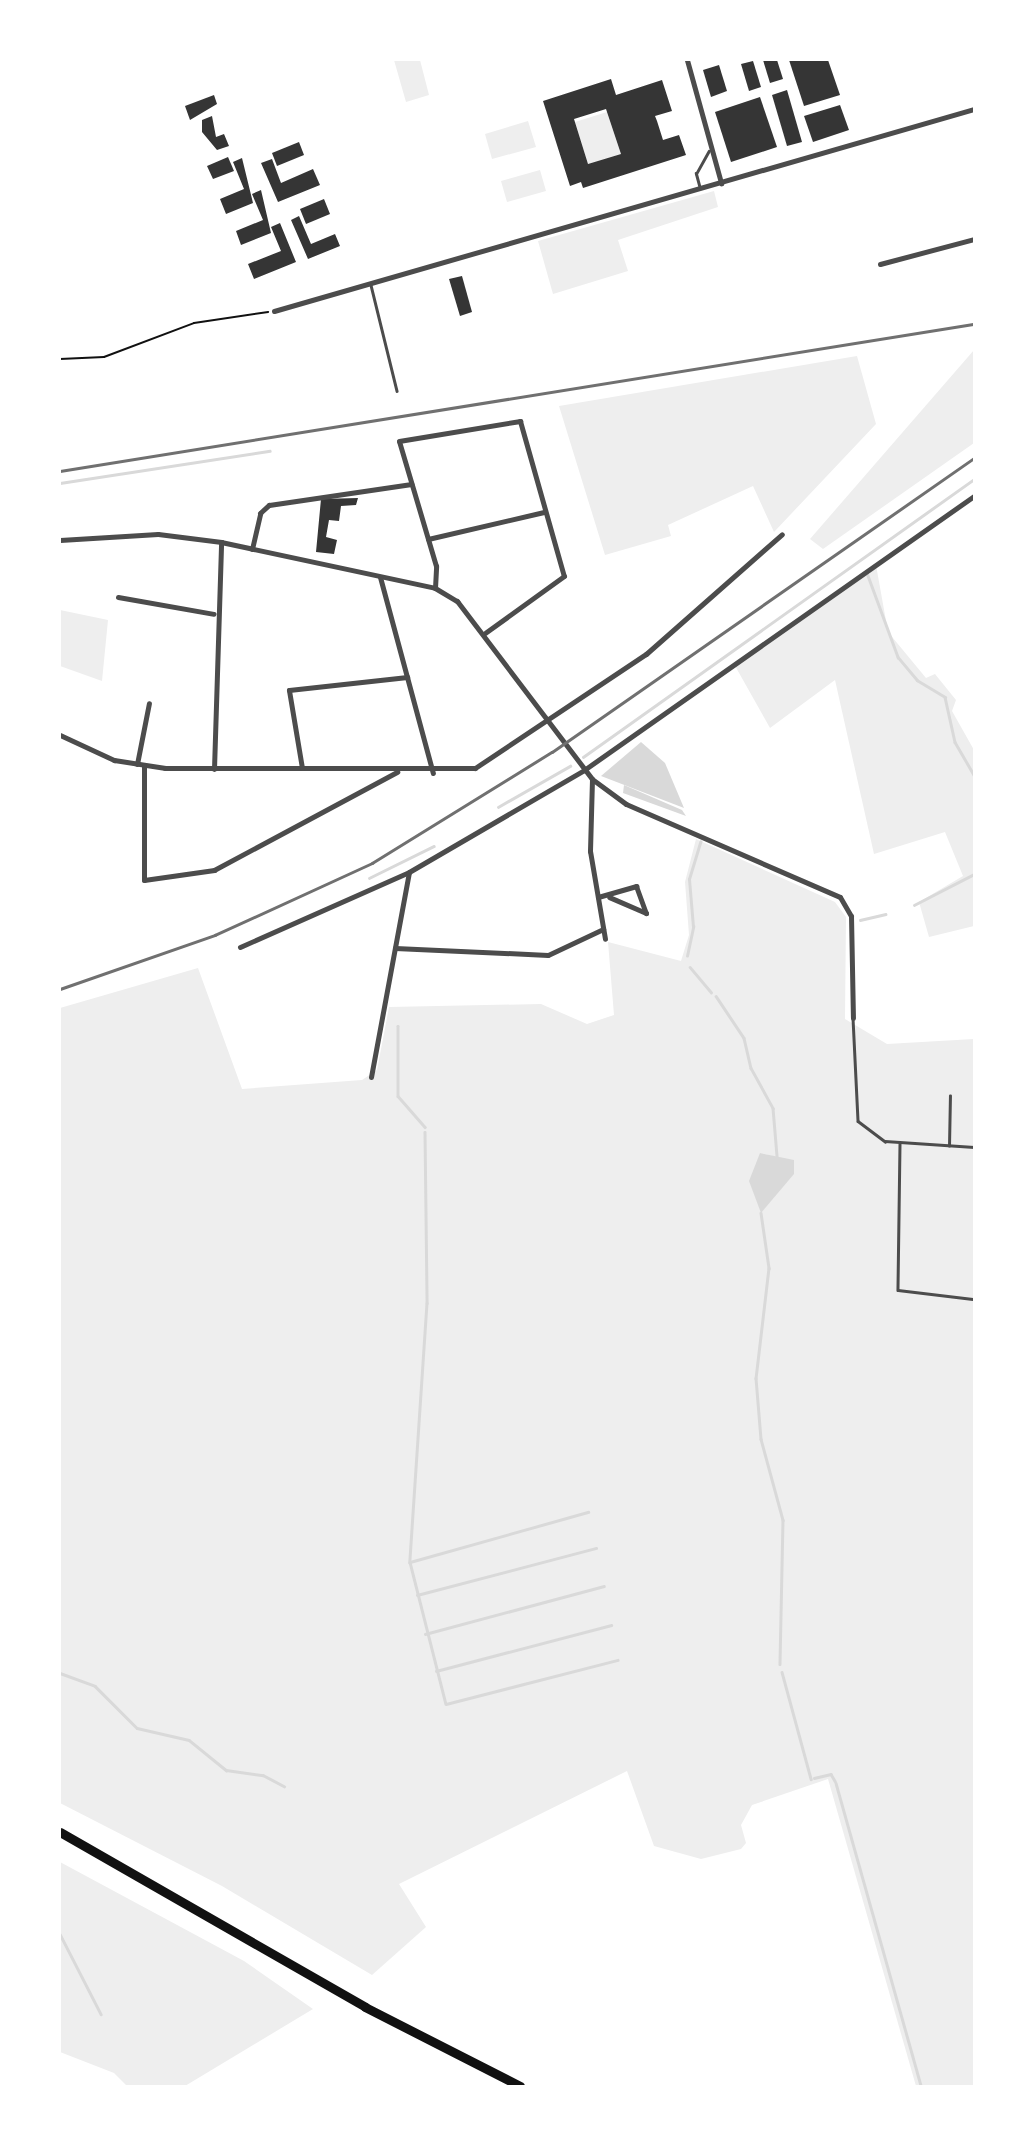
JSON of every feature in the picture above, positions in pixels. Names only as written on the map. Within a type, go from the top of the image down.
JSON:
[{"type":"highway","points":[[60,1832],[365,2007],[520,2087]]},
{"type":"street","points":[[687,60],[721,183]]},
{"type":"street","points":[[274,311],[975,109]]},
{"type":"street","points":[[880,264],[975,239]]},
{"type":"street","points":[[435,588],[428,539],[399,441],[520,421],[564,576],[485,633]]},
{"type":"street","points":[[252,550],[260,513],[269,505],[411,484]]},
{"type":"street","points":[[240,947],[409,872],[584,770],[975,496]]},
{"type":"street","points":[[428,539],[544,512]]},
{"type":"street","points":[[60,540],[158,534],[221,542],[435,588],[457,601],[485,633],[592,779],[636,809],[840,897],[851,916],[853,1018]]},
{"type":"street","points":[[60,736],[141,765],[214,769],[302,768],[433,772],[491,762],[551,724],[646,654],[782,534]]},
{"type":"street","points":[[214,769],[214,614],[221,542]]},
{"type":"street","points":[[380,577],[433,772]]},
{"type":"street","points":[[118,597],[214,614]]},
{"type":"street","points":[[302,768],[289,690],[407,677]]},
{"type":"street","points":[[149,703],[141,765],[144,880],[214,870],[399,770]]},
{"type":"street","points":[[592,779],[590,851],[605,939]]},
{"type":"street","points":[[371,1077],[409,872]]},
{"type":"street","points":[[598,897],[610,897],[636,886],[646,913],[610,897]]},
{"type":"street","points":[[395,948],[548,955],[603,929]]},
{"type":"lane","points":[[701,190],[696,174],[711,148]]},
{"type":"lane","points":[[371,285],[397,391]]},
{"type":"lane","points":[[853,1018],[858,1121],[872,1136],[900,1144],[975,1147]]},
{"type":"lane","points":[[949,1146],[950,1096]]},
{"type":"lane","points":[[900,1144],[898,1290],[975,1299]]},
{"type":"path","points":[[60,359],[104,357],[194,323],[274,311]]},
{"type":"shaded area","points":[[394,60],[420,60],[429,95],[406,102]]},
{"type":"shaded area","points":[[607,112],[621,154],[588,164],[575,122]]},
{"type":"shaded area","points":[[528,121],[536,147],[492,159],[485,134]]},
{"type":"shaded area","points":[[540,170],[546,191],[507,202],[501,181]]},
{"type":"shaded area","points":[[714,191],[718,207],[618,240],[628,271],[553,294],[538,241]]},
{"type":"shaded area","points":[[974,350],[974,443],[823,549],[810,539]]},
{"type":"shaded area","points":[[857,356],[876,424],[774,532],[753,486],[668,525],[671,536],[605,555],[559,406]]},
{"type":"shaded area","points":[[876,565],[888,632],[926,678],[935,674],[956,700],[952,711],[974,750],[974,926],[929,937],[919,902],[963,876],[945,832],[874,854],[835,680],[770,728],[734,664]]},
{"type":"shaded area","points":[[60,610],[108,620],[102,681],[60,666]]},
{"type":"shaded area","points":[[641,742],[665,763],[684,808],[601,776]]},
{"type":"shaded area","points":[[624,785],[682,810],[686,816],[623,793]]},
{"type":"shaded area","points":[[696,839],[835,902],[846,917],[845,1019],[887,1044],[974,1039],[974,2086],[916,2086],[828,1779],[752,1805],[741,1825],[746,1843],[741,1849],[701,1859],[654,1846],[627,1771],[399,1884],[426,1927],[372,1975],[222,1886],[60,1803],[60,1008],[198,968],[242,1089],[362,1080],[377,1070],[389,1007],[541,1004],[587,1024],[614,1015],[608,942],[681,961],[689,935],[685,882]],"holes":[[[760,1153],[794,1161],[761,1213]]]},
{"type":"shaded area","points":[[760,1153],[794,1160],[794,1174],[761,1213],[749,1181]]},
{"type":"shaded area","points":[[60,1862],[244,1961],[313,2009],[185,2086],[127,2086],[114,2073],[60,2052]]},
{"type":"building","points":[[763,60],[777,60],[783,79],[770,83]]},
{"type":"building","points":[[789,60],[828,60],[840,95],[804,106]]},
{"type":"building","points":[[753,61],[761,87],[749,91],[741,64]]},
{"type":"building","points":[[719,65],[727,91],[711,97],[703,70]]},
{"type":"building","points":[[611,79],[616,95],[662,80],[672,111],[655,116],[663,140],[679,135],[686,155],[583,188],[581,182],[570,186],[543,101]],"holes":[[[606,109],[621,154],[588,164],[574,119]]]},
{"type":"building","points":[[787,90],[802,142],[787,146],[772,95]]},
{"type":"building","points":[[214,95],[217,104],[190,120],[185,106]]},
{"type":"building","points":[[760,97],[777,147],[731,162],[715,112]]},
{"type":"building","points":[[840,105],[849,130],[813,142],[804,116]]},
{"type":"building","points":[[212,116],[216,137],[224,134],[229,146],[217,150],[202,132],[202,120]]},
{"type":"building","points":[[299,142],[304,155],[277,166],[272,153]]},
{"type":"building","points":[[228,157],[234,171],[213,179],[207,166]]},
{"type":"building","points":[[242,158],[253,203],[226,214],[220,199],[244,189],[233,162]]},
{"type":"building","points":[[272,159],[281,183],[313,169],[320,185],[278,202],[261,163]]},
{"type":"building","points":[[261,190],[271,233],[241,245],[236,231],[263,220],[252,194]]},
{"type":"building","points":[[324,199],[330,214],[306,224],[300,209]]},
{"type":"building","points":[[299,216],[311,244],[335,234],[340,246],[308,259],[291,220]]},
{"type":"building","points":[[280,223],[296,262],[254,279],[248,264],[281,251],[271,227]]},
{"type":"building","points":[[462,276],[472,312],[460,316],[449,279]]},
{"type":"building","points":[[358,498],[356,505],[341,506],[339,521],[329,520],[326,537],[337,540],[334,554],[316,552],[321,499]]},
{"type":"waterway","points":[[60,483],[270,451]]},
{"type":"waterway","points":[[583,757],[974,479]]},
{"type":"waterway","points":[[867,573],[898,657],[917,680],[945,697],[955,742],[974,775]]},
{"type":"waterway","points":[[498,807],[570,766]]},
{"type":"waterway","points":[[687,956],[693,927],[689,879],[700,842]]},
{"type":"waterway","points":[[369,878],[434,846]]},
{"type":"waterway","points":[[914,905],[974,874]]},
{"type":"waterway","points":[[860,920],[885,914]]},
{"type":"waterway","points":[[690,967],[711,992]]},
{"type":"waterway","points":[[716,996],[744,1038],[751,1068],[773,1108],[777,1156]]},
{"type":"waterway","points":[[398,1026],[398,1096],[425,1127]]},
{"type":"waterway","points":[[425,1132],[427,1303],[410,1562],[446,1704],[617,1660]]},
{"type":"waterway","points":[[761,1213],[769,1268],[756,1378],[761,1439],[783,1520],[780,1664]]},
{"type":"waterway","points":[[410,1562],[588,1512]]},
{"type":"waterway","points":[[417,1595],[596,1548]]},
{"type":"waterway","points":[[425,1634],[604,1586]]},
{"type":"waterway","points":[[436,1671],[611,1625]]},
{"type":"waterway","points":[[782,1672],[811,1779]]},
{"type":"waterway","points":[[60,1673],[95,1686],[137,1728],[189,1740],[226,1770],[263,1775],[284,1786]]},
{"type":"waterway","points":[[814,1778],[831,1774],[835,1781]]},
{"type":"waterway","points":[[836,1783],[921,2086]]},
{"type":"waterway","points":[[60,1934],[101,2014]]},
{"type":"railway","points":[[60,471],[974,324]]},
{"type":"railway","points":[[60,989],[215,935],[372,863],[552,752],[974,458]]}]
